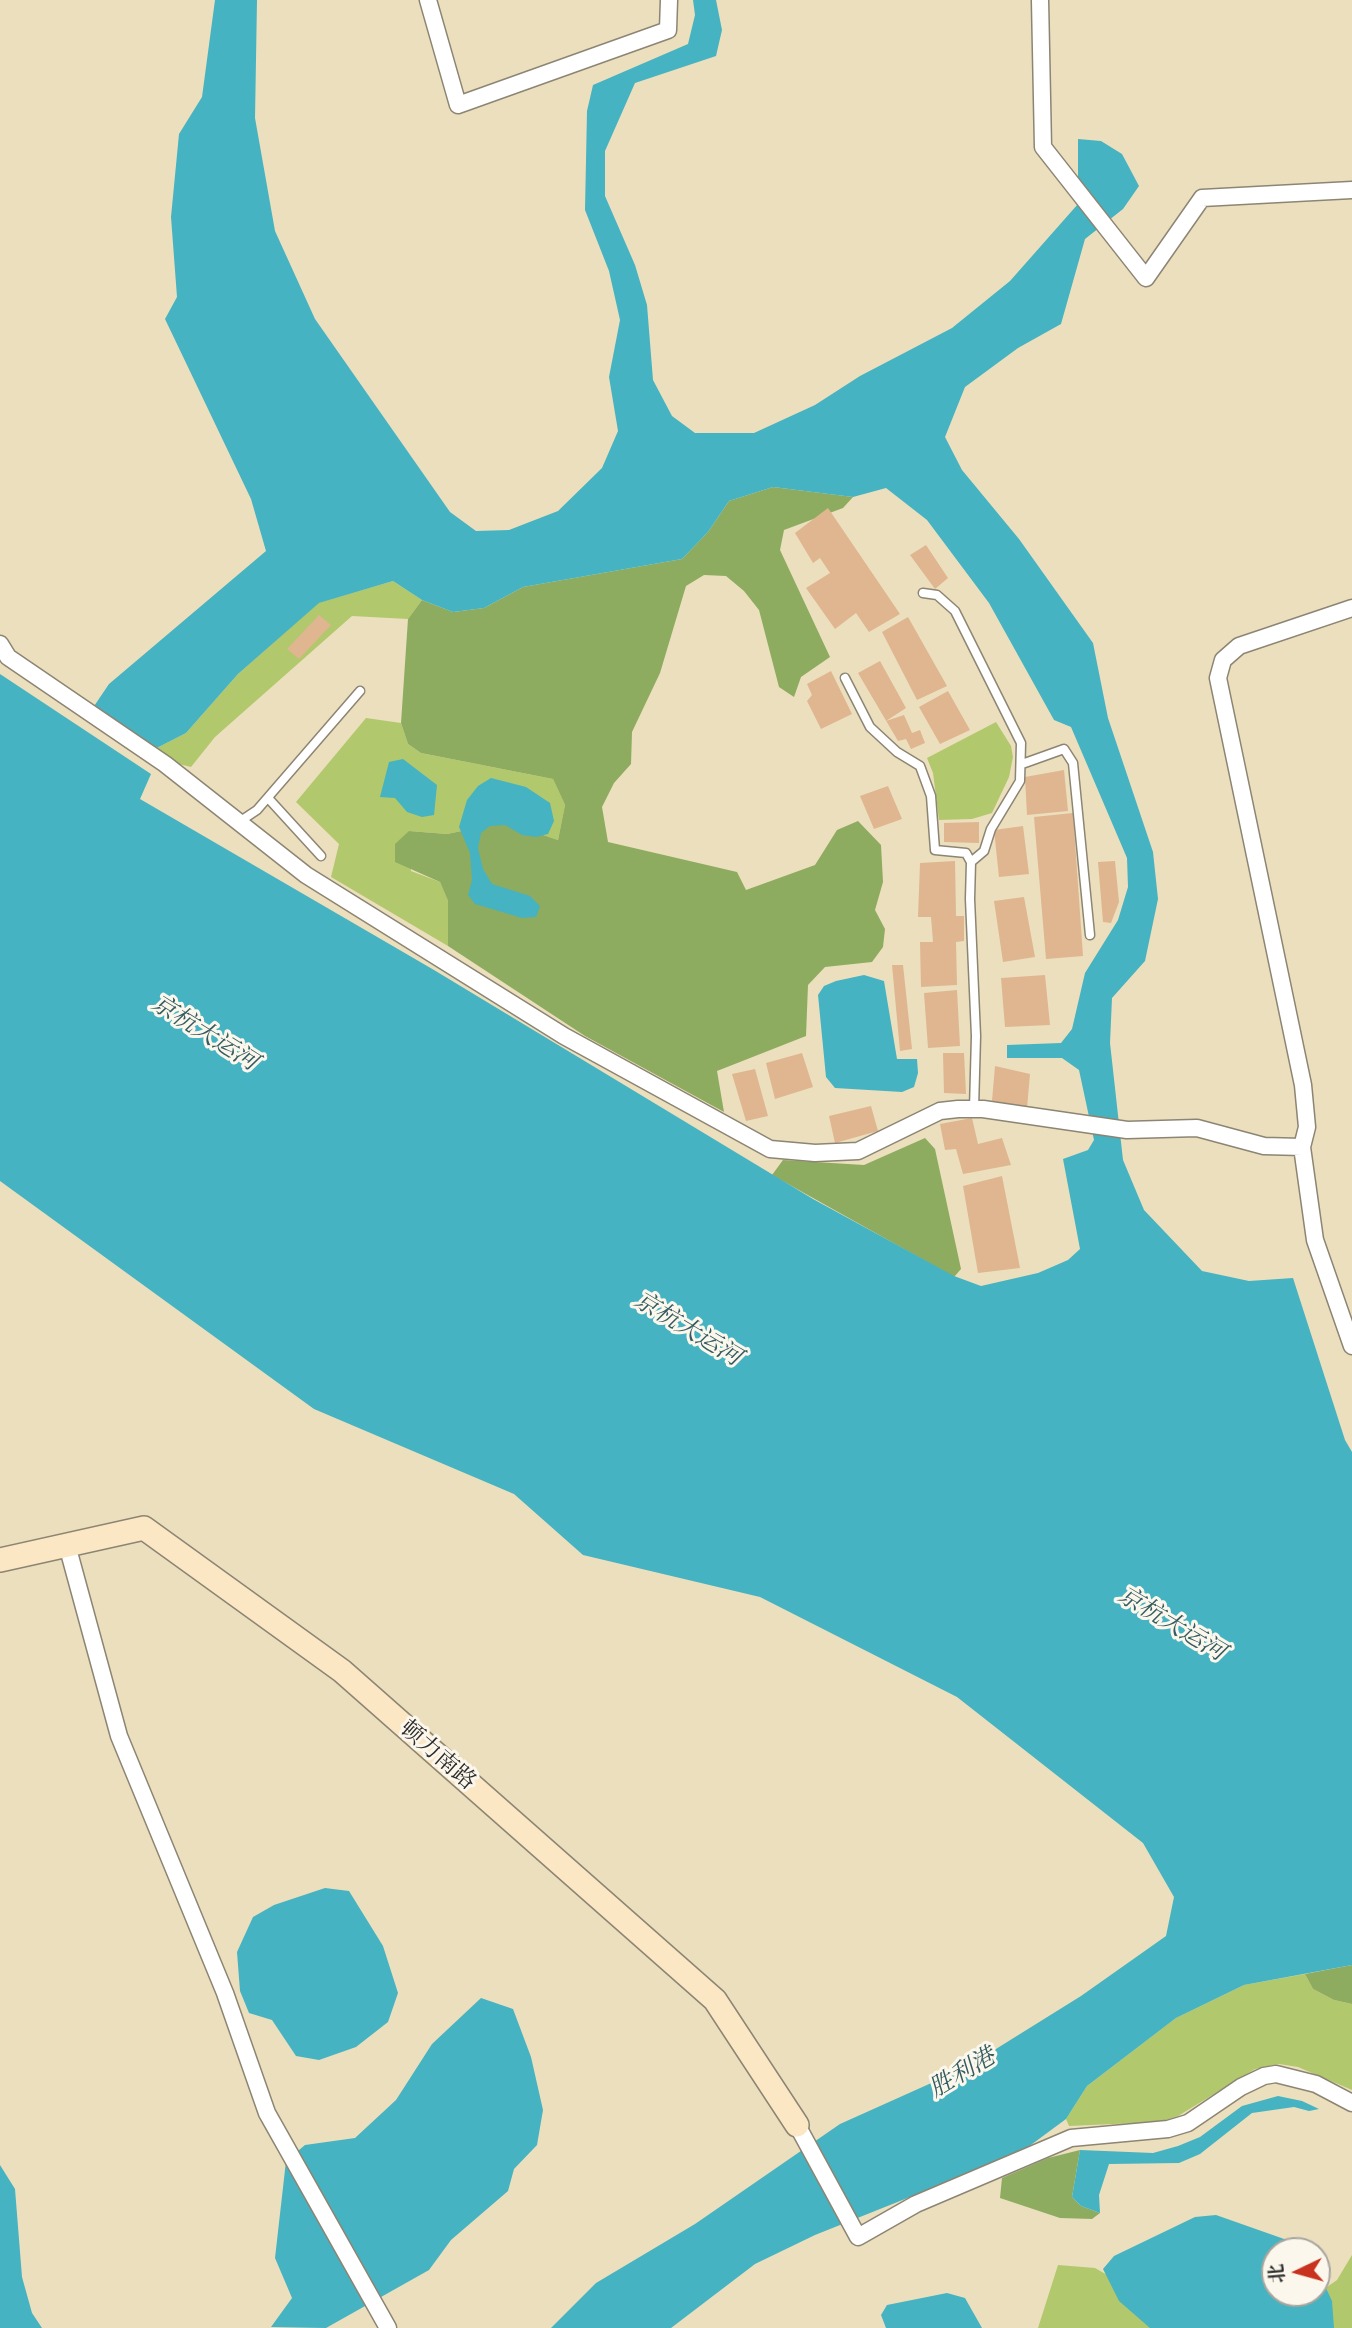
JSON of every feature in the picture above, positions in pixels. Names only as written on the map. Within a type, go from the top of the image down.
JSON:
[{"type":"street","points":[[428,0],[458,105],[668,30],[669,0]]},
{"type":"street","points":[[1040,0],[1042,147],[1146,278],[1202,198],[1352,190]]},
{"type":"street","points":[[1352,608],[1239,646],[1223,660],[1218,678],[1303,1085],[1307,1127],[1302,1147],[1315,1240],[1352,1346]]},
{"type":"street","points":[[0,644],[8,657],[165,764],[306,875],[564,1036],[770,1149],[815,1153],[858,1151],[940,1111],[974,1109],[1127,1130],[1197,1128],[1264,1146],[1302,1147]]},
{"type":"street","name":"顿力南路","points":[[0,1560],[144,1528],[342,1671],[715,2000],[797,2125]]},
{"type":"street","points":[[67,1545],[118,1736],[225,1993],[267,2113],[388,2328]]},
{"type":"street","points":[[797,2125],[858,2237],[916,2204],[1070,2138],[1168,2129],[1188,2123],[1241,2087],[1264,2076],[1276,2074],[1316,2084],[1352,2103]]},
{"type":"lane","points":[[923,593],[937,595],[954,611],[1021,743],[1020,781],[1010,803],[991,829],[984,851],[971,862]]},
{"type":"lane","points":[[845,678],[870,727],[897,752],[920,766],[932,796],[935,849],[966,853],[971,862],[976,1036],[974,1109]]},
{"type":"lane","points":[[239,822],[268,798],[360,691]]},
{"type":"lane","points":[[1022,764],[1064,749],[1073,763],[1090,935]]},
{"type":"lane","points":[[268,798],[321,856]]},
{"type":"green space","points":[[773,487],[853,497],[843,508],[784,530],[780,550],[830,657],[801,677],[794,697],[779,687],[759,610],[744,591],[726,576],[704,575],[686,586],[660,673],[632,732],[631,764],[614,783],[602,807],[608,842],[737,872],[746,890],[815,865],[837,830],[858,821],[881,845],[883,882],[875,910],[885,929],[883,947],[872,962],[825,967],[808,985],[806,1036],[717,1071],[724,1112],[585,1036],[448,946],[448,901],[440,882],[395,862],[395,844],[409,831],[447,834],[471,829],[484,815],[558,840],[565,805],[553,779],[421,753],[408,744],[401,723],[408,619],[422,600],[453,612],[484,608],[523,587],[682,559],[708,532],[729,501]]},
{"type":"green space","points":[[393,581],[422,600],[408,619],[352,616],[215,737],[191,767],[143,755],[186,733],[238,674],[318,603]]},
{"type":"green space","points":[[366,718],[401,723],[408,744],[421,753],[553,779],[565,805],[558,840],[484,815],[471,829],[447,834],[409,831],[411,871],[440,882],[448,901],[448,946],[331,877],[339,844],[296,802]]},
{"type":"green space","points":[[996,722],[1011,746],[1013,757],[1009,777],[992,813],[972,819],[939,820],[933,773],[927,758]]},
{"type":"green space","points":[[925,1138],[935,1149],[961,1269],[954,1277],[772,1175],[783,1160],[864,1165]]},
{"type":"green space","points":[[1352,1965],[1352,2004],[1334,2000],[1313,1989],[1305,1974]]},
{"type":"green space","points":[[1305,1974],[1313,1989],[1334,2000],[1352,2004],[1352,2090],[1298,2067],[1279,2064],[1255,2069],[1178,2116],[1160,2122],[1069,2126],[1066,2119],[1087,2086],[1176,2018],[1244,1985]]},
{"type":"green space","points":[[1080,2150],[1072,2197],[1081,2206],[1100,2213],[1092,2219],[1060,2218],[1000,2198],[1002,2178],[1048,2158]]},
{"type":"green space","points":[[1352,2255],[1352,2328],[1322,2328],[1319,2307],[1331,2307],[1331,2284],[1337,2280]]},
{"type":"green space","points":[[1058,2265],[1095,2268],[1116,2280],[1164,2328],[1038,2328]]},
{"type":"water","points":[[215,0],[257,0],[255,118],[275,231],[315,319],[450,512],[476,531],[509,530],[558,511],[602,468],[618,431],[609,377],[620,320],[609,271],[585,210],[587,111],[593,85],[688,44],[695,15],[693,0],[716,0],[722,30],[716,56],[635,83],[605,151],[605,196],[635,265],[647,305],[653,380],[672,416],[695,433],[754,433],[815,405],[860,376],[952,328],[1010,281],[1078,204],[1078,139],[1101,141],[1122,154],[1139,186],[1123,209],[1085,239],[1061,324],[1018,348],[965,387],[945,437],[962,470],[1019,539],[1093,643],[1108,718],[1153,852],[1158,899],[1145,961],[1112,998],[1110,1043],[1123,1160],[1144,1210],[1202,1271],[1249,1281],[1293,1278],[1345,1440],[1352,1452],[1352,1965],[1244,1985],[1176,2018],[1087,2086],[1066,2119],[1020,2153],[815,2235],[755,2264],[671,2328],[551,2328],[596,2283],[695,2224],[840,2124],[967,2067],[1081,1996],[1166,1936],[1174,1897],[1143,1843],[957,1697],[760,1597],[583,1555],[514,1494],[314,1409],[0,1181],[0,674],[151,774],[140,799],[434,970],[813,1199],[954,1276],[981,1286],[1038,1273],[1068,1260],[1080,1249],[1063,1159],[1088,1150],[1094,1140],[1079,1070],[1062,1058],[1007,1058],[1007,1045],[1061,1043],[1072,1029],[1085,973],[1118,920],[1128,887],[1127,858],[1071,727],[1054,720],[989,603],[927,520],[886,488],[853,497],[773,487],[729,501],[708,532],[682,559],[523,587],[484,608],[453,612],[422,600],[393,581],[319,603],[238,674],[186,733],[143,755],[86,718],[109,684],[266,551],[251,499],[165,319],[177,297],[171,217],[179,134],[202,97]]},
{"type":"water","points":[[403,759],[437,785],[434,815],[422,817],[407,812],[395,798],[380,797],[389,762]]},
{"type":"water","points":[[491,778],[526,787],[550,803],[554,821],[548,834],[536,837],[522,835],[505,825],[490,826],[481,833],[478,848],[483,869],[492,884],[530,896],[540,906],[536,917],[522,918],[475,904],[468,895],[472,880],[470,853],[459,827],[467,800],[478,786]]},
{"type":"water","points":[[864,975],[884,981],[897,1059],[917,1059],[918,1073],[914,1087],[902,1092],[835,1088],[826,1077],[818,995],[824,986]]},
{"type":"water","points":[[325,1888],[349,1891],[383,1946],[398,1993],[388,2022],[356,2047],[319,2060],[296,2056],[272,2020],[249,2013],[240,1991],[237,1952],[253,1917],[274,1905]]},
{"type":"water","points":[[481,1998],[513,2009],[531,2057],[543,2110],[537,2145],[514,2169],[508,2191],[451,2240],[429,2270],[326,2328],[271,2327],[292,2298],[275,2258],[286,2161],[305,2145],[355,2138],[396,2100],[432,2044]]},
{"type":"water","points":[[1278,2096],[1302,2101],[1319,2109],[1309,2111],[1294,2107],[1252,2113],[1200,2154],[1179,2163],[1109,2164],[1099,2195],[1100,2213],[1081,2206],[1072,2197],[1080,2150],[1153,2153],[1200,2137],[1242,2106]]},
{"type":"water","points":[[0,2165],[15,2189],[22,2277],[32,2313],[42,2328],[0,2328]]},
{"type":"water","points":[[1216,2215],[1278,2237],[1261,2237],[1261,2307],[1331,2307],[1331,2299],[1334,2328],[1150,2328],[1119,2301],[1103,2269],[1114,2256],[1195,2217]]},
{"type":"water","points":[[947,2293],[965,2298],[982,2328],[886,2328],[881,2315],[887,2305]]},
{"type":"building","points":[[828,508],[900,614],[869,632],[856,613],[835,629],[806,588],[830,573],[820,558],[813,563],[795,533]]},
{"type":"building","points":[[926,545],[948,578],[935,589],[910,555]]},
{"type":"building","points":[[319,615],[331,625],[299,659],[287,649]]},
{"type":"building","points":[[908,617],[947,686],[917,700],[882,632]]},
{"type":"building","points":[[880,661],[906,708],[886,721],[858,673]]},
{"type":"building","points":[[831,671],[852,714],[821,729],[807,701],[812,695],[807,684]]},
{"type":"building","points":[[948,691],[970,730],[940,744],[919,707]]},
{"type":"building","points":[[904,715],[912,733],[920,730],[925,743],[911,749],[906,739],[898,741],[886,721]]},
{"type":"building","points":[[1064,770],[1068,811],[1027,815],[1025,777]]},
{"type":"building","points":[[888,786],[902,819],[874,829],[860,796]]},
{"type":"building","points":[[1073,813],[1083,956],[1046,959],[1034,817]]},
{"type":"building","points":[[979,822],[979,843],[944,842],[944,823]]},
{"type":"building","points":[[1023,826],[1029,874],[999,877],[994,830]]},
{"type":"building","points":[[955,861],[956,916],[964,916],[964,941],[956,942],[957,985],[921,987],[920,942],[933,942],[931,917],[918,917],[920,863]]},
{"type":"building","points":[[1115,861],[1119,902],[1111,923],[1103,922],[1098,862]]},
{"type":"building","points":[[1024,897],[1035,957],[1003,962],[994,901]]},
{"type":"building","points":[[892,965],[903,965],[912,1049],[900,1051]]},
{"type":"building","points":[[1045,975],[1050,1025],[1005,1027],[1001,978]]},
{"type":"building","points":[[957,990],[960,1046],[928,1048],[924,993]]},
{"type":"building","points":[[802,1053],[813,1087],[775,1099],[766,1063]]},
{"type":"building","points":[[943,1053],[964,1053],[966,1094],[944,1093]]},
{"type":"building","points":[[995,1066],[1030,1074],[1027,1108],[992,1101]]},
{"type":"building","points":[[755,1069],[768,1116],[746,1121],[732,1074]]},
{"type":"building","points":[[871,1106],[878,1131],[835,1143],[829,1116]]},
{"type":"building","points":[[972,1118],[978,1144],[1002,1138],[1011,1165],[963,1174],[956,1149],[945,1150],[940,1124]]},
{"type":"building","points":[[1002,1176],[1020,1268],[978,1273],[963,1186]]},
{"type":"water label","name":"京杭大运河","points":[[204,1034]]},
{"type":"water label","name":"京杭大运河","points":[[687,1330]]},
{"type":"water label","name":"京杭大运河","points":[[1171,1625]]},
{"type":"water label","name":"胜利港","points":[[963,2074]]}]
